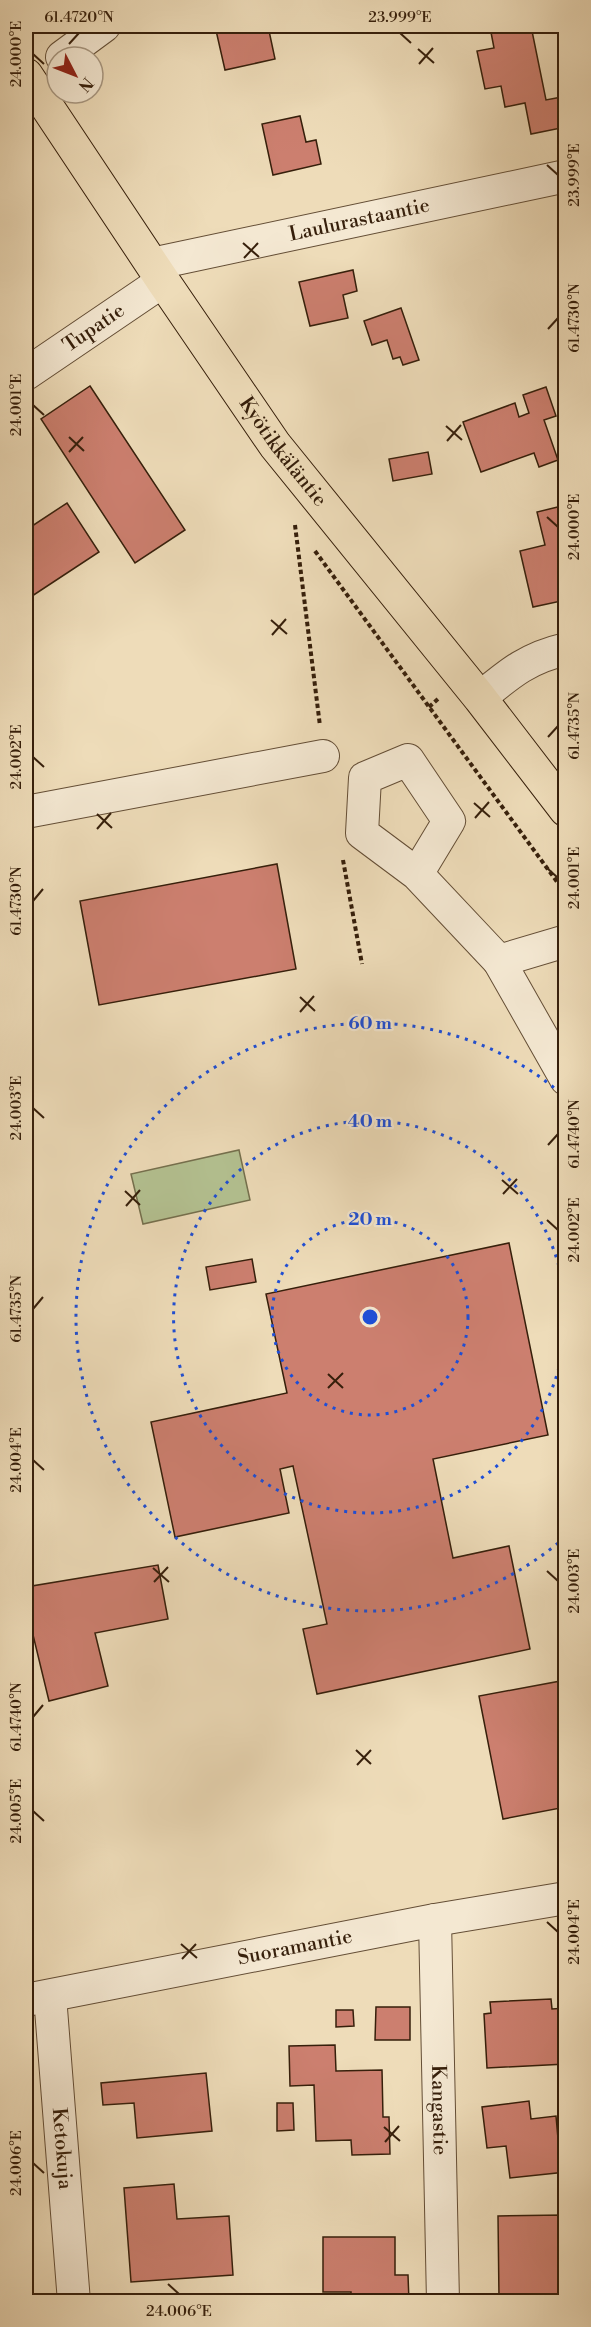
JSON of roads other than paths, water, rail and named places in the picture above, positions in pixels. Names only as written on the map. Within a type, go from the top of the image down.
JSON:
[{"type":"main road","name":"Kyötikkäläntie","points":[[28,78],[275,445],[480,698],[566,810]]},
{"type":"street","points":[[78,45],[104,26]]},
{"type":"street","points":[[28,78],[45,68]]},
{"type":"street","name":"Laulurastaantie","points":[[157,272],[370,216],[566,176]]},
{"type":"street","name":"Tupatie","points":[[26,374],[157,272]]},
{"type":"street","points":[[480,698],[516,668],[548,653],[566,649]]},
{"type":"street","points":[[26,812],[323,756]]},
{"type":"street","points":[[417,874],[500,961],[566,1079]]},
{"type":"street","points":[[500,961],[566,941]]},
{"type":"street","name":"Suoramantie","points":[[38,1998],[435,1920],[566,1898]]},
{"type":"street","name":"Kangastie","points":[[435,1920],[443,2301]]},
{"type":"street","name":"Ketokuja","points":[[38,1998],[74,2301]]}]
